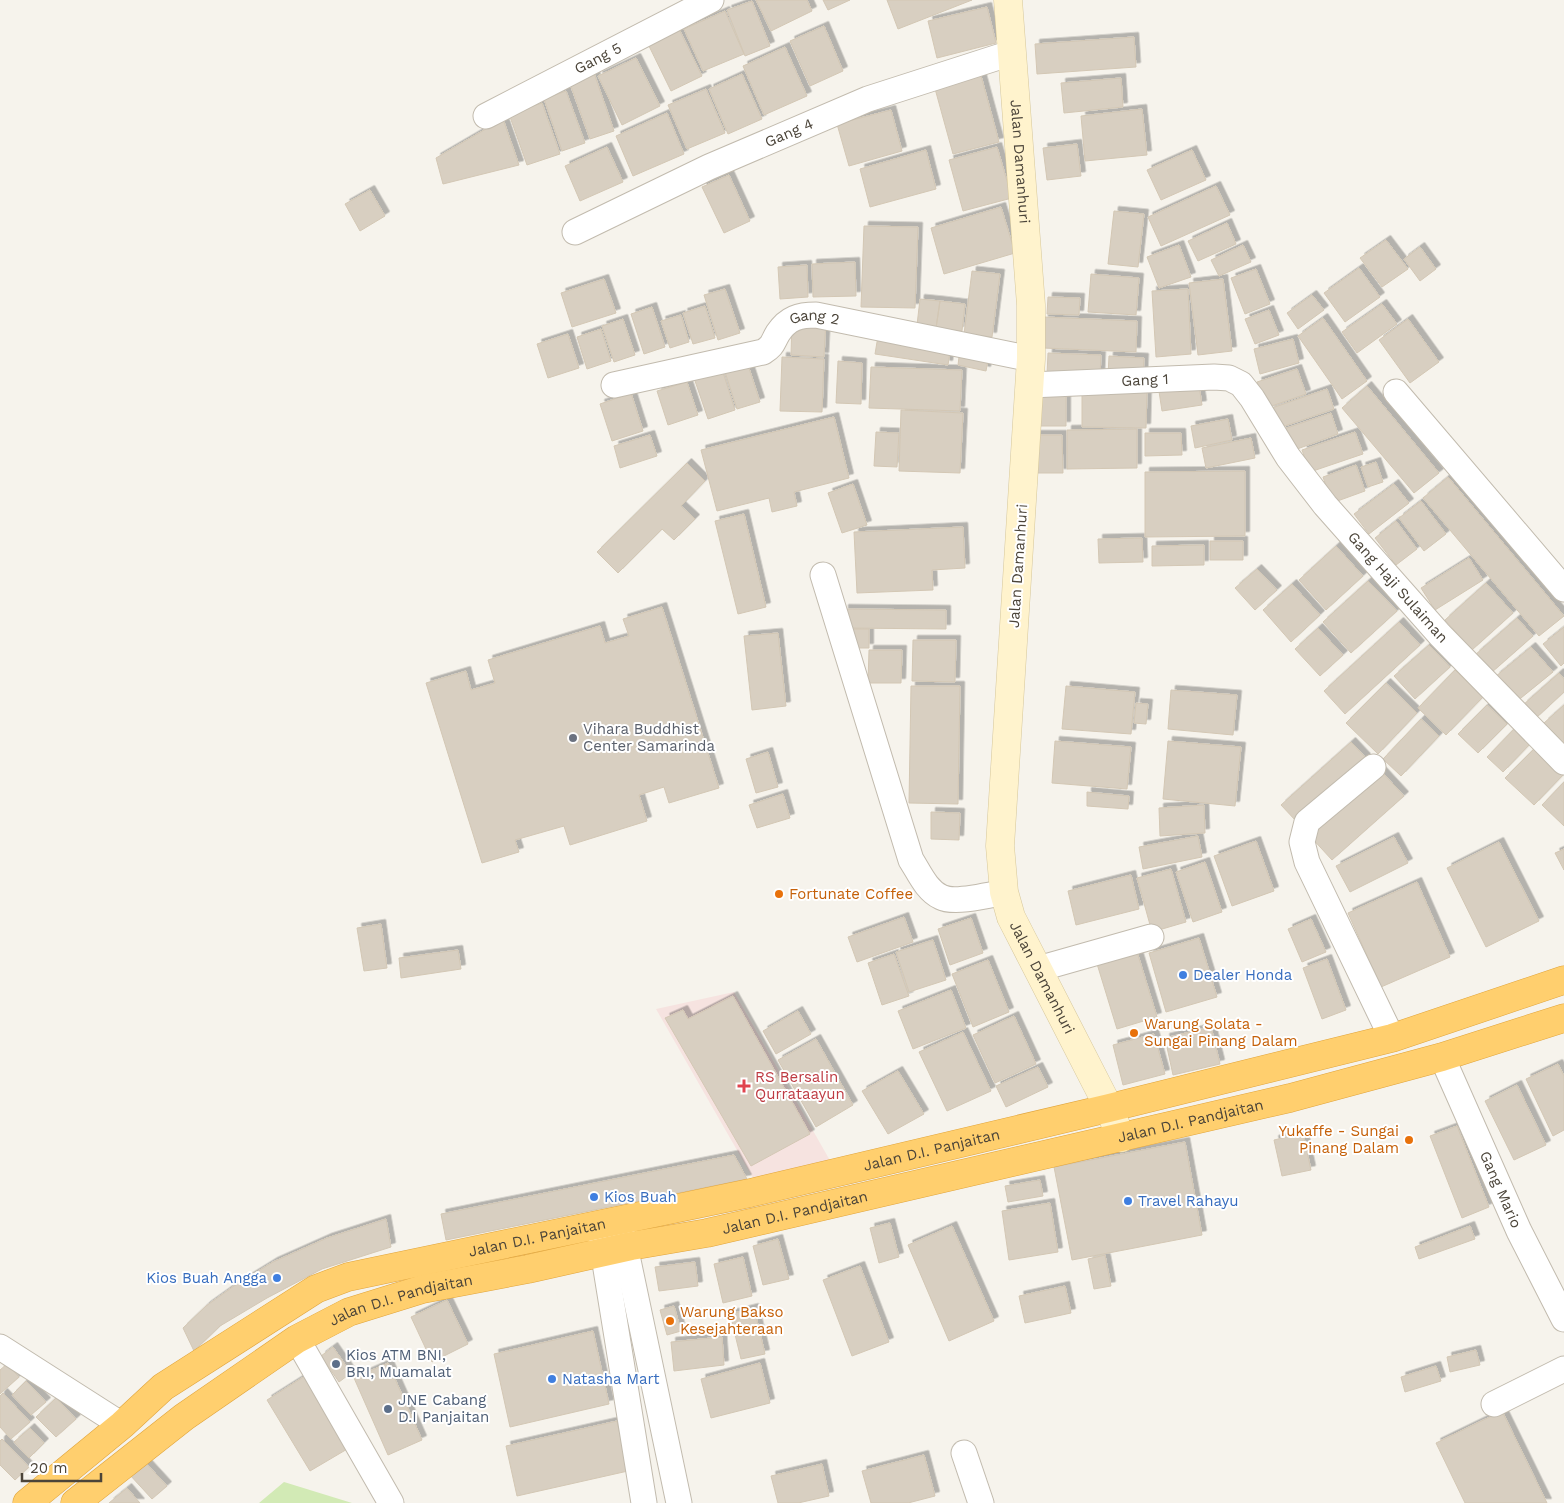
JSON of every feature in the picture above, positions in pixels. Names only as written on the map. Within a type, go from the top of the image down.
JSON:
[{"type":"highway","points":[[1109,1108],[1392,1038],[1564,980]]},
{"type":"highway","name":"Jalan D.I. Pandjaitan","points":[[75,1503],[184,1417],[297,1339],[349,1312],[423,1289],[614,1249],[707,1233],[1290,1098],[1442,1057],[1564,1018]]},
{"type":"highway","name":"Jalan D.I. Panjaitan","points":[[28,1503],[122,1425],[163,1387],[316,1289],[348,1277],[750,1193],[1109,1108]]},
{"type":"street","name":"Gang 5","points":[[486,116],[711,0]]},
{"type":"street","name":"Jalan Damanhuri","points":[[1008,0],[1031,305],[1031,359],[1000,846],[1004,892],[1011,917],[1109,1108],[1122,1138]]},
{"type":"street","name":"Gang 4","points":[[575,232],[709,167],[868,99],[1011,52]]},
{"type":"street","name":"Gang 2","points":[[614,385],[763,352],[772,346],[787,321],[800,315],[816,315],[1031,359]]},
{"type":"street","name":"Gang 1","points":[[1030,386],[1214,377],[1229,378],[1240,384],[1252,398]]},
{"type":"street","points":[[1396,392],[1564,589]]},
{"type":"street","name":"Gang Haji Sulaiman","points":[[1252,398],[1288,457],[1325,506],[1440,635],[1564,762]]},
{"type":"street","points":[[823,575],[911,860],[926,884],[941,898],[967,900],[1004,892]]},
{"type":"street","points":[[1373,767],[1307,822],[1302,842],[1307,862],[1392,1038]]},
{"type":"street","points":[[1038,969],[1151,937]]},
{"type":"street","name":"Gang Mario","points":[[1442,1057],[1519,1231],[1564,1319]]},
{"type":"street","points":[[609,1222],[614,1249],[644,1503]]},
{"type":"street","points":[[614,1249],[679,1503]]},
{"type":"street","points":[[297,1339],[391,1503]]},
{"type":"street","points":[[0,1348],[122,1425]]},
{"type":"street","points":[[1494,1404],[1564,1368]]},
{"type":"street","points":[[964,1453],[981,1503]]},
{"type":"shaded area","name":"RS Bersalin Qurrataayun","points":[[734,992],[832,1164],[757,1185],[656,1009]]},
{"type":"green space","points":[[284,1482],[352,1503],[259,1503]]},
{"type":"building","points":[[756,0],[807,0],[812,11],[771,31]]},
{"type":"building","points":[[823,0],[850,0],[828,10]]},
{"type":"building","points":[[887,0],[972,0],[898,29]]},
{"type":"building","points":[[752,1],[770,46],[745,56],[727,10]]},
{"type":"building","points":[[987,7],[996,43],[937,58],[928,21]]},
{"type":"building","points":[[725,11],[744,54],[703,71],[684,29]]},
{"type":"building","points":[[824,26],[843,71],[810,86],[790,41]]},
{"type":"building","points":[[679,29],[702,76],[671,91],[648,44]]},
{"type":"building","points":[[1134,37],[1136,67],[1037,74],[1035,44]]},
{"type":"building","points":[[785,47],[807,96],[764,115],[743,66]]},
{"type":"building","points":[[636,58],[660,106],[622,125],[598,76]]},
{"type":"building","points":[[980,72],[999,142],[953,154],[934,85]]},
{"type":"building","points":[[594,73],[614,131],[590,139],[569,81]]},
{"type":"building","points":[[742,74],[762,119],[728,134],[709,89]]},
{"type":"building","points":[[1121,78],[1123,107],[1064,113],[1061,83]]},
{"type":"building","points":[[706,89],[725,133],[687,149],[668,105]]},
{"type":"building","points":[[566,91],[585,143],[562,151],[544,99]]},
{"type":"building","points":[[542,103],[560,154],[527,165],[509,114]]},
{"type":"building","points":[[1142,109],[1147,155],[1085,161],[1081,116]]},
{"type":"building","points":[[891,110],[902,151],[849,166],[837,124]]},
{"type":"building","points":[[667,113],[684,154],[633,176],[616,136]]},
{"type":"building","points":[[503,119],[519,165],[443,184],[436,158]]},
{"type":"building","points":[[1077,144],[1081,176],[1047,180],[1043,148]]},
{"type":"building","points":[[607,147],[623,182],[580,201],[565,166]]},
{"type":"building","points":[[997,147],[1012,198],[963,211],[949,160]]},
{"type":"building","points":[[926,150],[936,189],[870,207],[860,169]]},
{"type":"building","points":[[1192,150],[1206,180],[1161,200],[1147,170]]},
{"type":"building","points":[[729,175],[750,221],[724,233],[702,187]]},
{"type":"building","points":[[1216,186],[1230,215],[1161,246],[1148,217]]},
{"type":"building","points":[[370,190],[385,216],[360,231],[345,204]]},
{"type":"building","points":[[1001,207],[1015,253],[944,274],[931,228]]},
{"type":"building","points":[[1114,211],[1144,214],[1138,267],[1108,264]]},
{"type":"building","points":[[1227,223],[1236,244],[1198,261],[1188,241]]},
{"type":"building","points":[[864,226],[918,227],[915,308],[861,307]]},
{"type":"building","points":[[1386,240],[1408,269],[1382,287],[1360,258]]},
{"type":"building","points":[[1179,245],[1191,277],[1159,288],[1147,257]]},
{"type":"building","points":[[1243,245],[1251,262],[1219,276],[1211,260]]},
{"type":"building","points":[[1420,247],[1436,269],[1420,281],[1404,259]]},
{"type":"building","points":[[855,262],[856,296],[813,297],[812,264]]},
{"type":"building","points":[[807,265],[808,297],[780,299],[778,267]]},
{"type":"building","points":[[1359,268],[1380,297],[1345,322],[1324,293]]},
{"type":"building","points":[[1256,269],[1270,304],[1245,314],[1231,278]]},
{"type":"building","points":[[972,271],[1000,274],[992,337],[964,334]]},
{"type":"building","points":[[1091,274],[1139,278],[1136,315],[1088,312]]},
{"type":"building","points":[[604,279],[616,313],[572,327],[561,293]]},
{"type":"building","points":[[1223,279],[1232,351],[1198,355],[1189,283]]},
{"type":"building","points":[[725,289],[740,333],[718,340],[704,295]]},
{"type":"building","points":[[1188,289],[1191,354],[1156,357],[1152,291]]},
{"type":"building","points":[[1312,295],[1324,310],[1298,329],[1287,313]]},
{"type":"building","points":[[1048,297],[1080,298],[1079,315],[1047,314]]},
{"type":"building","points":[[920,299],[940,301],[936,328],[917,325]]},
{"type":"building","points":[[940,301],[965,304],[962,331],[936,328]]},
{"type":"building","points":[[1382,304],[1397,324],[1357,353],[1342,332]]},
{"type":"building","points":[[705,306],[715,338],[693,344],[683,313]]},
{"type":"building","points":[[652,307],[665,347],[644,354],[631,314]]},
{"type":"building","points":[[1269,310],[1279,335],[1255,344],[1245,319]]},
{"type":"building","points":[[681,315],[689,342],[670,348],[661,321]]},
{"type":"building","points":[[1044,317],[1137,321],[1136,352],[1043,348]]},
{"type":"building","points":[[1323,318],[1367,381],[1342,399],[1298,336]]},
{"type":"building","points":[[623,319],[635,355],[614,362],[602,326]]},
{"type":"building","points":[[792,319],[826,320],[824,357],[791,355]]},
{"type":"building","points":[[1408,319],[1439,362],[1410,383],[1379,340]]},
{"type":"building","points":[[601,329],[611,361],[587,369],[577,337]]},
{"type":"building","points":[[568,334],[579,368],[548,378],[537,344]]},
{"type":"building","points":[[878,336],[951,346],[948,365],[875,354]]},
{"type":"building","points":[[1293,339],[1299,363],[1260,374],[1254,349]]},
{"type":"building","points":[[960,349],[989,355],[986,371],[958,365]]},
{"type":"building","points":[[1048,353],[1101,355],[1100,377],[1047,375]]},
{"type":"building","points":[[1109,356],[1144,358],[1143,378],[1108,376]]},
{"type":"building","points":[[782,357],[824,359],[822,412],[780,411]]},
{"type":"building","points":[[838,361],[862,363],[861,404],[836,403]]},
{"type":"building","points":[[747,362],[760,402],[737,409],[724,369]]},
{"type":"building","points":[[871,367],[962,370],[960,411],[869,408]]},
{"type":"building","points":[[722,369],[735,410],[708,419],[694,378]]},
{"type":"building","points":[[1297,369],[1306,394],[1266,408],[1257,382]]},
{"type":"building","points":[[1198,379],[1202,405],[1162,411],[1158,385]]},
{"type":"building","points":[[687,382],[698,415],[668,425],[657,391]]},
{"type":"building","points":[[1367,386],[1439,473],[1414,493],[1342,408]]},
{"type":"building","points":[[1066,389],[1066,426],[1038,426],[1038,390]]},
{"type":"building","points":[[1327,389],[1334,409],[1276,429],[1269,409]]},
{"type":"building","points":[[1082,391],[1147,391],[1146,428],[1082,427]]},
{"type":"building","points":[[631,393],[643,431],[612,441],[600,404]]},
{"type":"building","points":[[901,410],[963,413],[960,473],[899,471]]},
{"type":"building","points":[[1331,413],[1338,434],[1289,452],[1281,430]]},
{"type":"building","points":[[834,417],[849,478],[794,492],[797,506],[772,512],[769,498],[717,511],[701,450]]},
{"type":"building","points":[[1228,419],[1232,440],[1195,448],[1191,426]]},
{"type":"building","points":[[1137,429],[1137,468],[1067,469],[1067,430]]},
{"type":"building","points":[[876,432],[899,433],[897,467],[874,466]]},
{"type":"building","points":[[1355,432],[1363,454],[1310,472],[1302,450]]},
{"type":"building","points":[[1145,433],[1181,433],[1182,455],[1145,456]]},
{"type":"building","points":[[650,435],[657,456],[620,468],[614,446]]},
{"type":"building","points":[[1035,435],[1062,435],[1063,473],[1036,473]]},
{"type":"building","points":[[1251,438],[1255,458],[1206,468],[1202,448]]},
{"type":"building","points":[[1376,462],[1383,482],[1368,487],[1361,467]]},
{"type":"building","points":[[687,463],[705,481],[681,506],[695,519],[674,540],[662,529],[618,573],[597,552]]},
{"type":"building","points":[[1356,465],[1365,491],[1332,503],[1323,477]]},
{"type":"building","points":[[1245,471],[1245,536],[1145,537],[1145,472]]},
{"type":"building","points":[[1448,477],[1564,616],[1539,636],[1423,498]]},
{"type":"building","points":[[853,484],[867,525],[842,533],[828,493]]},
{"type":"building","points":[[1394,484],[1409,503],[1369,534],[1354,514]]},
{"type":"building","points":[[1421,501],[1446,534],[1424,551],[1399,518]]},
{"type":"building","points":[[744,514],[766,607],[738,614],[715,521]]},
{"type":"building","points":[[1396,521],[1417,549],[1396,565],[1375,538]]},
{"type":"building","points":[[963,527],[965,568],[932,570],[933,590],[857,593],[854,532]]},
{"type":"building","points":[[1142,538],[1143,562],[1099,563],[1098,539]]},
{"type":"building","points":[[1210,541],[1243,541],[1243,560],[1210,560]]},
{"type":"building","points":[[1204,545],[1204,565],[1152,566],[1152,546]]},
{"type":"building","points":[[1336,546],[1363,576],[1326,610],[1299,580]]},
{"type":"building","points":[[1469,558],[1483,580],[1435,610],[1421,588]]},
{"type":"building","points":[[1257,569],[1277,590],[1255,610],[1235,588]]},
{"type":"building","points":[[1368,581],[1397,611],[1351,653],[1323,622]]},
{"type":"building","points":[[1486,583],[1513,613],[1472,650],[1445,620]]},
{"type":"building","points":[[1292,584],[1320,615],[1291,642],[1263,610]]},
{"type":"building","name":"Vihara Buddhist Center Samarinda","points":[[662,607],[719,788],[669,803],[664,787],[639,795],[647,821],[570,845],[564,826],[515,840],[519,852],[482,863],[426,683],[466,671],[471,690],[495,683],[488,660],[600,626],[605,643],[629,636],[623,619]]},
{"type":"building","points":[[844,609],[946,610],[946,629],[844,628]]},
{"type":"building","points":[[1517,618],[1533,636],[1491,673],[1475,655]]},
{"type":"building","points":[[1399,622],[1420,645],[1345,714],[1324,691]]},
{"type":"building","points":[[1564,627],[1564,663],[1561,666],[1543,644]]},
{"type":"building","points":[[1318,628],[1343,655],[1320,676],[1295,649]]},
{"type":"building","points":[[847,629],[869,629],[869,648],[846,648]]},
{"type":"building","points":[[778,633],[786,706],[752,710],[744,636]]},
{"type":"building","points":[[913,640],[956,640],[955,682],[912,681]]},
{"type":"building","points":[[1429,645],[1450,667],[1415,699],[1394,676]]},
{"type":"building","points":[[1531,647],[1553,672],[1516,702],[1495,677]]},
{"type":"building","points":[[869,650],[902,650],[901,683],[868,683]]},
{"type":"building","points":[[1455,670],[1483,697],[1446,735],[1418,708]]},
{"type":"building","points":[[1559,673],[1564,679],[1564,692],[1535,719],[1523,705]]},
{"type":"building","points":[[1386,683],[1417,713],[1378,754],[1346,723]]},
{"type":"building","points":[[911,686],[960,686],[958,804],[909,803]]},
{"type":"building","points":[[1066,686],[1135,692],[1131,734],[1062,729]]},
{"type":"building","points":[[1171,690],[1237,695],[1233,735],[1168,729]]},
{"type":"building","points":[[1136,703],[1148,704],[1146,724],[1134,723]]},
{"type":"building","points":[[1487,705],[1507,724],[1478,753],[1458,734]]},
{"type":"building","points":[[1564,705],[1564,745],[1544,723]]},
{"type":"building","points":[[1421,719],[1439,736],[1401,776],[1383,759]]},
{"type":"building","points":[[1515,728],[1531,743],[1503,772],[1487,757]]},
{"type":"building","points":[[1055,741],[1131,747],[1127,789],[1052,783]]},
{"type":"building","points":[[1168,741],[1241,747],[1235,806],[1163,799]]},
{"type":"building","points":[[1351,742],[1366,758],[1296,821],[1281,805]]},
{"type":"building","points":[[1536,747],[1564,774],[1534,805],[1505,778]]},
{"type":"building","points":[[768,752],[778,787],[756,793],[746,759]]},
{"type":"building","points":[[1381,771],[1404,796],[1332,860],[1309,835]]},
{"type":"building","points":[[1564,782],[1564,826],[1542,805]]},
{"type":"building","points":[[1087,792],[1129,796],[1128,809],[1087,806]]},
{"type":"building","points":[[783,794],[790,818],[757,828],[749,805]]},
{"type":"building","points":[[1204,805],[1205,833],[1160,836],[1159,808]]},
{"type":"building","points":[[931,812],[960,813],[959,840],[931,839]]},
{"type":"building","points":[[1198,836],[1202,857],[1143,869],[1139,847]]},
{"type":"building","points":[[1394,837],[1408,863],[1350,892],[1336,866]]},
{"type":"building","points":[[1256,841],[1274,891],[1232,906],[1214,856]]},
{"type":"building","points":[[1499,842],[1539,921],[1486,947],[1447,868]]},
{"type":"building","points":[[1564,849],[1564,870],[1555,853]]},
{"type":"building","points":[[1205,862],[1222,912],[1193,922],[1176,872]]},
{"type":"building","points":[[1171,869],[1186,922],[1152,932],[1137,878]]},
{"type":"building","points":[[1131,875],[1139,909],[1076,925],[1068,891]]},
{"type":"building","points":[[1417,882],[1450,957],[1381,987],[1348,913]]},
{"type":"building","points":[[904,917],[913,942],[857,962],[848,937]]},
{"type":"building","points":[[971,918],[983,953],[950,965],[938,929]]},
{"type":"building","points":[[1311,919],[1326,952],[1302,962],[1288,929]]},
{"type":"building","points":[[381,924],[387,968],[364,971],[357,928]]},
{"type":"building","name":"Dealer Honda","points":[[1199,938],[1217,997],[1166,1012],[1149,953]]},
{"type":"building","points":[[933,940],[946,980],[909,992],[896,952]]},
{"type":"building","points":[[1134,942],[1157,1017],[1117,1029],[1094,954]]},
{"type":"building","points":[[458,950],[461,969],[401,978],[399,958]]},
{"type":"building","points":[[894,954],[909,996],[882,1005],[868,963]]},
{"type":"building","points":[[1327,959],[1346,1010],[1322,1019],[1303,968]]},
{"type":"building","points":[[988,960],[1009,1012],[973,1027],[952,974]]},
{"type":"building","points":[[951,990],[966,1028],[913,1049],[898,1011]]},
{"type":"building","name":"RS Bersalin Qurrataayun","points":[[733,996],[810,1134],[751,1166],[665,1018],[683,1010],[688,1019]]},
{"type":"building","points":[[798,1011],[811,1034],[776,1054],[763,1031]]},
{"type":"building","points":[[1014,1016],[1036,1064],[995,1083],[973,1035]]},
{"type":"building","points":[[1211,1027],[1220,1064],[1173,1075],[1165,1038]]},
{"type":"building","points":[[963,1032],[991,1091],[947,1111],[919,1052]]},
{"type":"building","points":[[1154,1034],[1165,1074],[1123,1085],[1113,1045]]},
{"type":"building","points":[[816,1039],[853,1105],[816,1127],[778,1060]]},
{"type":"building","points":[[1558,1064],[1564,1076],[1564,1130],[1553,1136],[1526,1079]]},
{"type":"building","points":[[1038,1067],[1048,1087],[1006,1107],[996,1086]]},
{"type":"building","points":[[898,1071],[924,1114],[888,1134],[862,1091]]},
{"type":"building","points":[[1517,1085],[1546,1145],[1514,1160],[1485,1101]]},
{"type":"building","points":[[1457,1126],[1489,1207],[1462,1218],[1430,1136]]},
{"type":"building","points":[[1303,1133],[1311,1170],[1282,1176],[1274,1140]]},
{"type":"building","name":"Travel Rahayu","points":[[1185,1142],[1202,1235],[1072,1260],[1054,1167]]},
{"type":"building","name":"Kios Buah","points":[[734,1155],[747,1179],[446,1240],[441,1214]]},
{"type":"building","points":[[1040,1180],[1043,1196],[1008,1202],[1005,1186]]},
{"type":"building","points":[[1050,1203],[1058,1252],[1009,1260],[1002,1211]]},
{"type":"building","name":"Kios Buah Angga","points":[[386,1219],[391,1247],[322,1269],[267,1298],[220,1326],[194,1351],[183,1328],[206,1306],[234,1286],[273,1262],[327,1238]]},
{"type":"building","points":[[890,1223],[899,1257],[879,1263],[870,1228]]},
{"type":"building","points":[[952,1226],[994,1321],[949,1341],[908,1245]]},
{"type":"building","points":[[1470,1226],[1475,1239],[1419,1259],[1415,1247]]},
{"type":"building","points":[[778,1239],[789,1279],[763,1285],[753,1246]]},
{"type":"building","points":[[1105,1255],[1111,1286],[1094,1289],[1088,1259]]},
{"type":"building","points":[[743,1257],[752,1296],[723,1303],[714,1264]]},
{"type":"building","points":[[695,1262],[698,1286],[659,1291],[655,1267]]},
{"type":"building","points":[[860,1266],[889,1342],[852,1356],[823,1280]]},
{"type":"building","points":[[1065,1286],[1071,1313],[1025,1323],[1019,1296]]},
{"type":"building","points":[[447,1300],[468,1344],[432,1362],[411,1317]]},
{"type":"building","name":"Warung Bakso Kesejahteraan","points":[[674,1306],[681,1331],[667,1335],[660,1310]]},
{"type":"building","points":[[754,1308],[765,1354],[741,1359],[730,1314]]},
{"type":"building","name":"Natasha Mart","points":[[593,1331],[609,1404],[510,1427],[494,1354]]},
{"type":"building","points":[[722,1337],[724,1365],[674,1371],[671,1342]]},
{"type":"building","name":"Kios ATM BNI, BRI, Muamalat","points":[[333,1347],[351,1373],[339,1382],[321,1356]]},
{"type":"building","points":[[1476,1350],[1480,1365],[1450,1372],[1447,1357]]},
{"type":"building","name":"JNE Cabang D.I Panjaitan","points":[[388,1363],[422,1440],[388,1455],[354,1378]]},
{"type":"building","points":[[760,1363],[770,1403],[711,1418],[701,1379]]},
{"type":"building","points":[[7,1364],[19,1377],[0,1394],[0,1370]]},
{"type":"building","points":[[1436,1366],[1441,1381],[1405,1392],[1401,1377]]},
{"type":"building","points":[[305,1376],[349,1448],[310,1471],[267,1400]]},
{"type":"building","points":[[26,1381],[46,1402],[31,1415],[12,1395]]},
{"type":"building","points":[[3,1393],[30,1422],[11,1439],[0,1427],[0,1396]]},
{"type":"building","points":[[56,1398],[76,1419],[56,1437],[36,1417]]},
{"type":"building","points":[[1502,1411],[1547,1503],[1465,1503],[1436,1443]]},
{"type":"building","points":[[617,1421],[628,1471],[517,1496],[506,1446]]},
{"type":"building","points":[[30,1428],[44,1443],[29,1458],[14,1442]]},
{"type":"building","points":[[2,1439],[29,1467],[15,1480],[0,1465],[0,1441]]},
{"type":"building","points":[[924,1455],[935,1496],[908,1503],[871,1503],[862,1471]]},
{"type":"building","points":[[144,1461],[167,1486],[152,1499],[129,1474]]},
{"type":"building","points":[[822,1464],[829,1496],[798,1503],[778,1503],[771,1476]]},
{"type":"building","points":[[127,1488],[140,1503],[109,1503]]},
{"type":"place","name":"Vihara Buddhist Center Samarinda","points":[[573,738]]},
{"type":"place","name":"Fortunate Coffee","points":[[779,894]]},
{"type":"place","name":"Dealer Honda","points":[[1183,975]]},
{"type":"place","name":"Warung Solata - Sungai Pinang Dalam","points":[[1134,1033]]},
{"type":"place","name":"RS Bersalin Qurrataayun","points":[[744,1086]]},
{"type":"place","name":"Yukaffe - Sungai Pinang Dalam","points":[[1409,1140]]},
{"type":"place","name":"Kios Buah","points":[[594,1197]]},
{"type":"place","name":"Travel Rahayu","points":[[1128,1201]]},
{"type":"place","name":"Kios Buah Angga","points":[[277,1278]]},
{"type":"place","name":"Warung Bakso Kesejahteraan","points":[[670,1321]]},
{"type":"place","name":"Kios ATM BNI, BRI, Muamalat","points":[[336,1364]]},
{"type":"place","name":"Natasha Mart","points":[[552,1379]]},
{"type":"place","name":"JNE Cabang D.I Panjaitan","points":[[388,1409]]}]
